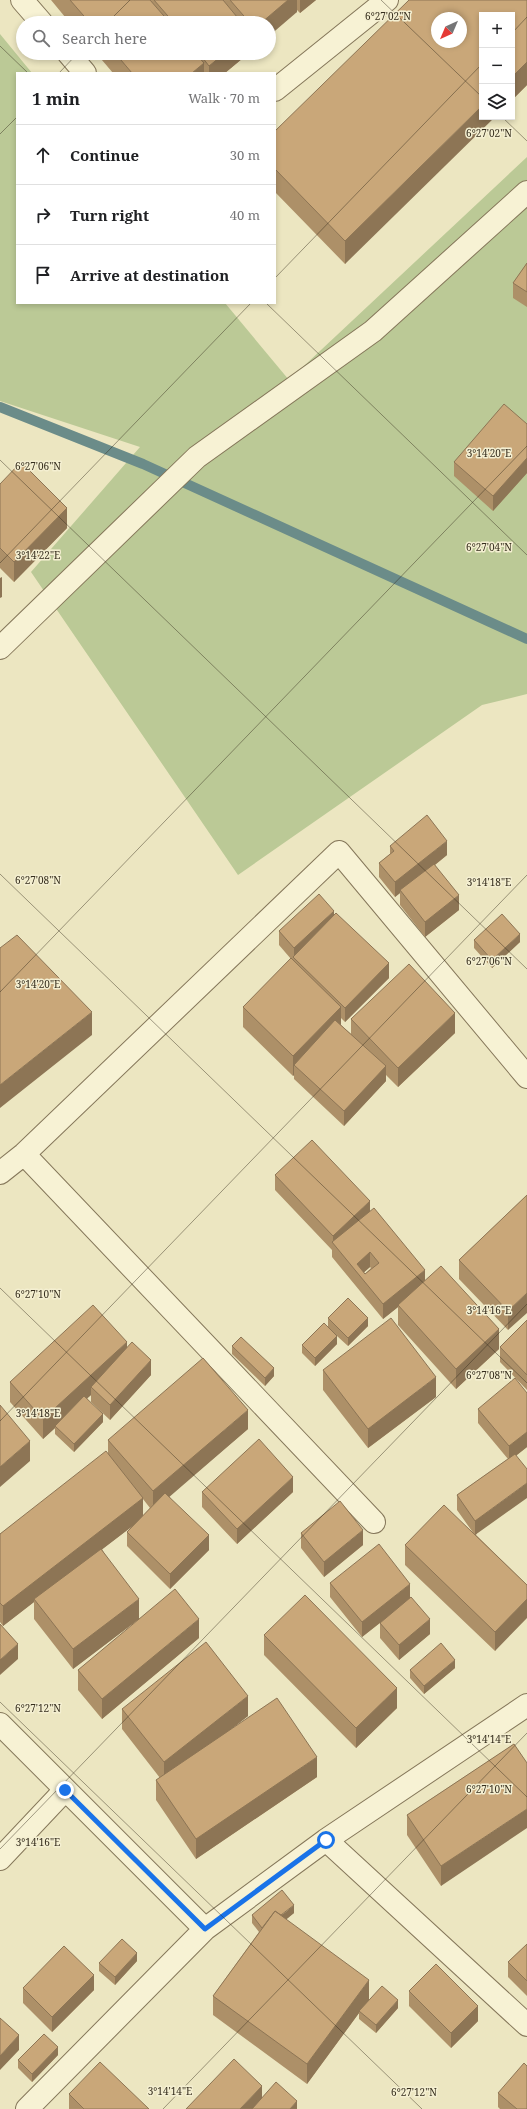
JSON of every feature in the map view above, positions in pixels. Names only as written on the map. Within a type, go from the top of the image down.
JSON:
[{"type":"street","points":[[22,0],[36,16]]},
{"type":"street","points":[[276,89],[387,0]]},
{"type":"street","points":[[74,60],[84,72]]},
{"type":"street","points":[[0,648],[197,457],[373,331],[527,192]]},
{"type":"street","points":[[0,1173],[24,1154],[339,852],[527,1077]]},
{"type":"street","points":[[24,1154],[374,1522]]},
{"type":"street","points":[[27,2109],[205,1929],[326,1840],[527,1705]]},
{"type":"street","points":[[0,1724],[205,1929]]},
{"type":"street","points":[[0,1860],[65,1790]]},
{"type":"street","points":[[326,1840],[527,2024]]},
{"type":"green space","points":[[0,34],[16,54],[16,60],[21,60],[31,72],[16,72],[16,304],[226,304],[289,380],[527,157],[527,694],[482,705],[238,875],[31,572],[140,447],[0,401]]},
{"type":"building","points":[[70,0],[150,0],[164,16],[84,16]]},
{"type":"building","points":[[154,0],[223,0],[236,16],[168,16]]},
{"type":"building","points":[[230,0],[288,0],[269,16],[244,16]]},
{"type":"building","points":[[409,0],[527,0],[527,62],[515,74],[515,12],[479,12],[479,109],[345,241],[276,170],[276,130]]},
{"type":"building","points":[[121,60],[201,60],[204,63],[193,72],[131,72]]},
{"type":"building","points":[[204,60],[216,60],[209,66]]},
{"type":"building","points":[[527,263],[527,292],[513,283]]},
{"type":"building","points":[[504,404],[527,424],[527,458],[493,496],[454,462]]},
{"type":"building","points":[[21,462],[67,508],[14,562],[0,548],[0,484]]},
{"type":"building","points":[[427,815],[447,841],[395,882],[379,863],[394,851],[390,846]]},
{"type":"building","points":[[434,864],[459,895],[425,922],[400,890]]},
{"type":"building","points":[[319,894],[334,911],[294,948],[279,931]]},
{"type":"building","points":[[336,913],[389,963],[345,1008],[293,957]]},
{"type":"building","points":[[502,914],[520,934],[492,960],[474,940]]},
{"type":"building","points":[[17,935],[92,1012],[0,1085],[0,948]]},
{"type":"building","points":[[291,958],[341,1007],[293,1056],[243,1007]]},
{"type":"building","points":[[409,964],[455,1013],[398,1068],[351,1019]]},
{"type":"building","points":[[335,1020],[386,1066],[344,1111],[294,1065]]},
{"type":"building","points":[[312,1140],[370,1201],[333,1236],[275,1175]]},
{"type":"building","points":[[527,1195],[527,1293],[508,1311],[459,1260]]},
{"type":"building","points":[[374,1208],[425,1270],[383,1304],[332,1242]],"holes":[[[370,1252],[379,1263],[365,1274],[357,1264]]]},
{"type":"building","points":[[441,1266],[499,1329],[456,1369],[398,1305]]},
{"type":"building","points":[[348,1298],[368,1318],[348,1338],[328,1318]]},
{"type":"building","points":[[93,1305],[127,1342],[43,1419],[10,1382]]},
{"type":"building","points":[[391,1318],[436,1377],[368,1429],[323,1370]]},
{"type":"building","points":[[527,1320],[527,1375],[500,1347]]},
{"type":"building","points":[[324,1323],[337,1336],[315,1358],[302,1345]]},
{"type":"building","points":[[241,1337],[274,1368],[265,1378],[232,1346]]},
{"type":"building","points":[[132,1342],[151,1360],[110,1405],[91,1387]]},
{"type":"building","points":[[203,1358],[248,1410],[153,1491],[108,1440]]},
{"type":"building","points":[[515,1378],[527,1393],[527,1432],[509,1446],[478,1409]]},
{"type":"building","points":[[84,1396],[103,1414],[74,1444],[55,1426]]},
{"type":"building","points":[[0,1405],[30,1441],[0,1467]]},
{"type":"building","points":[[259,1439],[293,1477],[237,1529],[202,1492]]},
{"type":"building","points":[[106,1451],[143,1498],[3,1606],[0,1603],[0,1534]]},
{"type":"building","points":[[515,1454],[527,1469],[527,1483],[475,1521],[457,1495]]},
{"type":"building","points":[[165,1493],[209,1535],[170,1574],[127,1532]]},
{"type":"building","points":[[340,1501],[363,1530],[324,1562],[301,1533]]},
{"type":"building","points":[[444,1505],[527,1585],[527,1599],[495,1632],[405,1545]]},
{"type":"building","points":[[379,1544],[410,1584],[362,1622],[330,1583]]},
{"type":"building","points":[[101,1549],[139,1599],[73,1649],[34,1599]]},
{"type":"building","points":[[175,1589],[199,1619],[102,1699],[78,1670]]},
{"type":"building","points":[[305,1595],[397,1688],[356,1728],[264,1635]]},
{"type":"building","points":[[411,1597],[430,1619],[399,1645],[380,1623]]},
{"type":"building","points":[[0,1624],[18,1644],[0,1660]]},
{"type":"building","points":[[206,1642],[248,1696],[164,1762],[122,1709]]},
{"type":"building","points":[[441,1643],[455,1660],[424,1686],[410,1670]]},
{"type":"building","points":[[277,1698],[317,1757],[196,1839],[156,1780]]},
{"type":"building","points":[[514,1744],[527,1763],[527,1809],[441,1866],[407,1815]]},
{"type":"building","points":[[282,1890],[294,1905],[281,1915],[275,1911],[262,1928],[252,1915]]},
{"type":"building","points":[[275,1911],[369,1980],[307,2064],[213,1996]]},
{"type":"building","points":[[122,1939],[137,1953],[115,1977],[99,1963]]},
{"type":"building","points":[[527,1944],[527,1981],[508,1962]]},
{"type":"building","points":[[64,1946],[94,1975],[52,2017],[23,1988]]},
{"type":"building","points":[[436,1964],[478,2006],[451,2033],[409,1991]]},
{"type":"building","points":[[382,1986],[398,2000],[376,2025],[359,2011]]},
{"type":"building","points":[[0,2018],[19,2035],[0,2056]]},
{"type":"building","points":[[44,2034],[58,2047],[32,2074],[18,2060]]},
{"type":"building","points":[[234,2059],[262,2086],[240,2109],[186,2109]]},
{"type":"building","points":[[100,2062],[149,2109],[84,2109],[69,2094]]},
{"type":"building","points":[[524,2063],[527,2066],[527,2109],[517,2109],[498,2093]]},
{"type":"building","points":[[276,2082],[297,2101],[290,2109],[252,2109]]},
{"type":"waterway","points":[[0,407],[143,464],[527,639]]},
{"type":"route","points":[[65,1790],[205,1929],[326,1840]]}]
